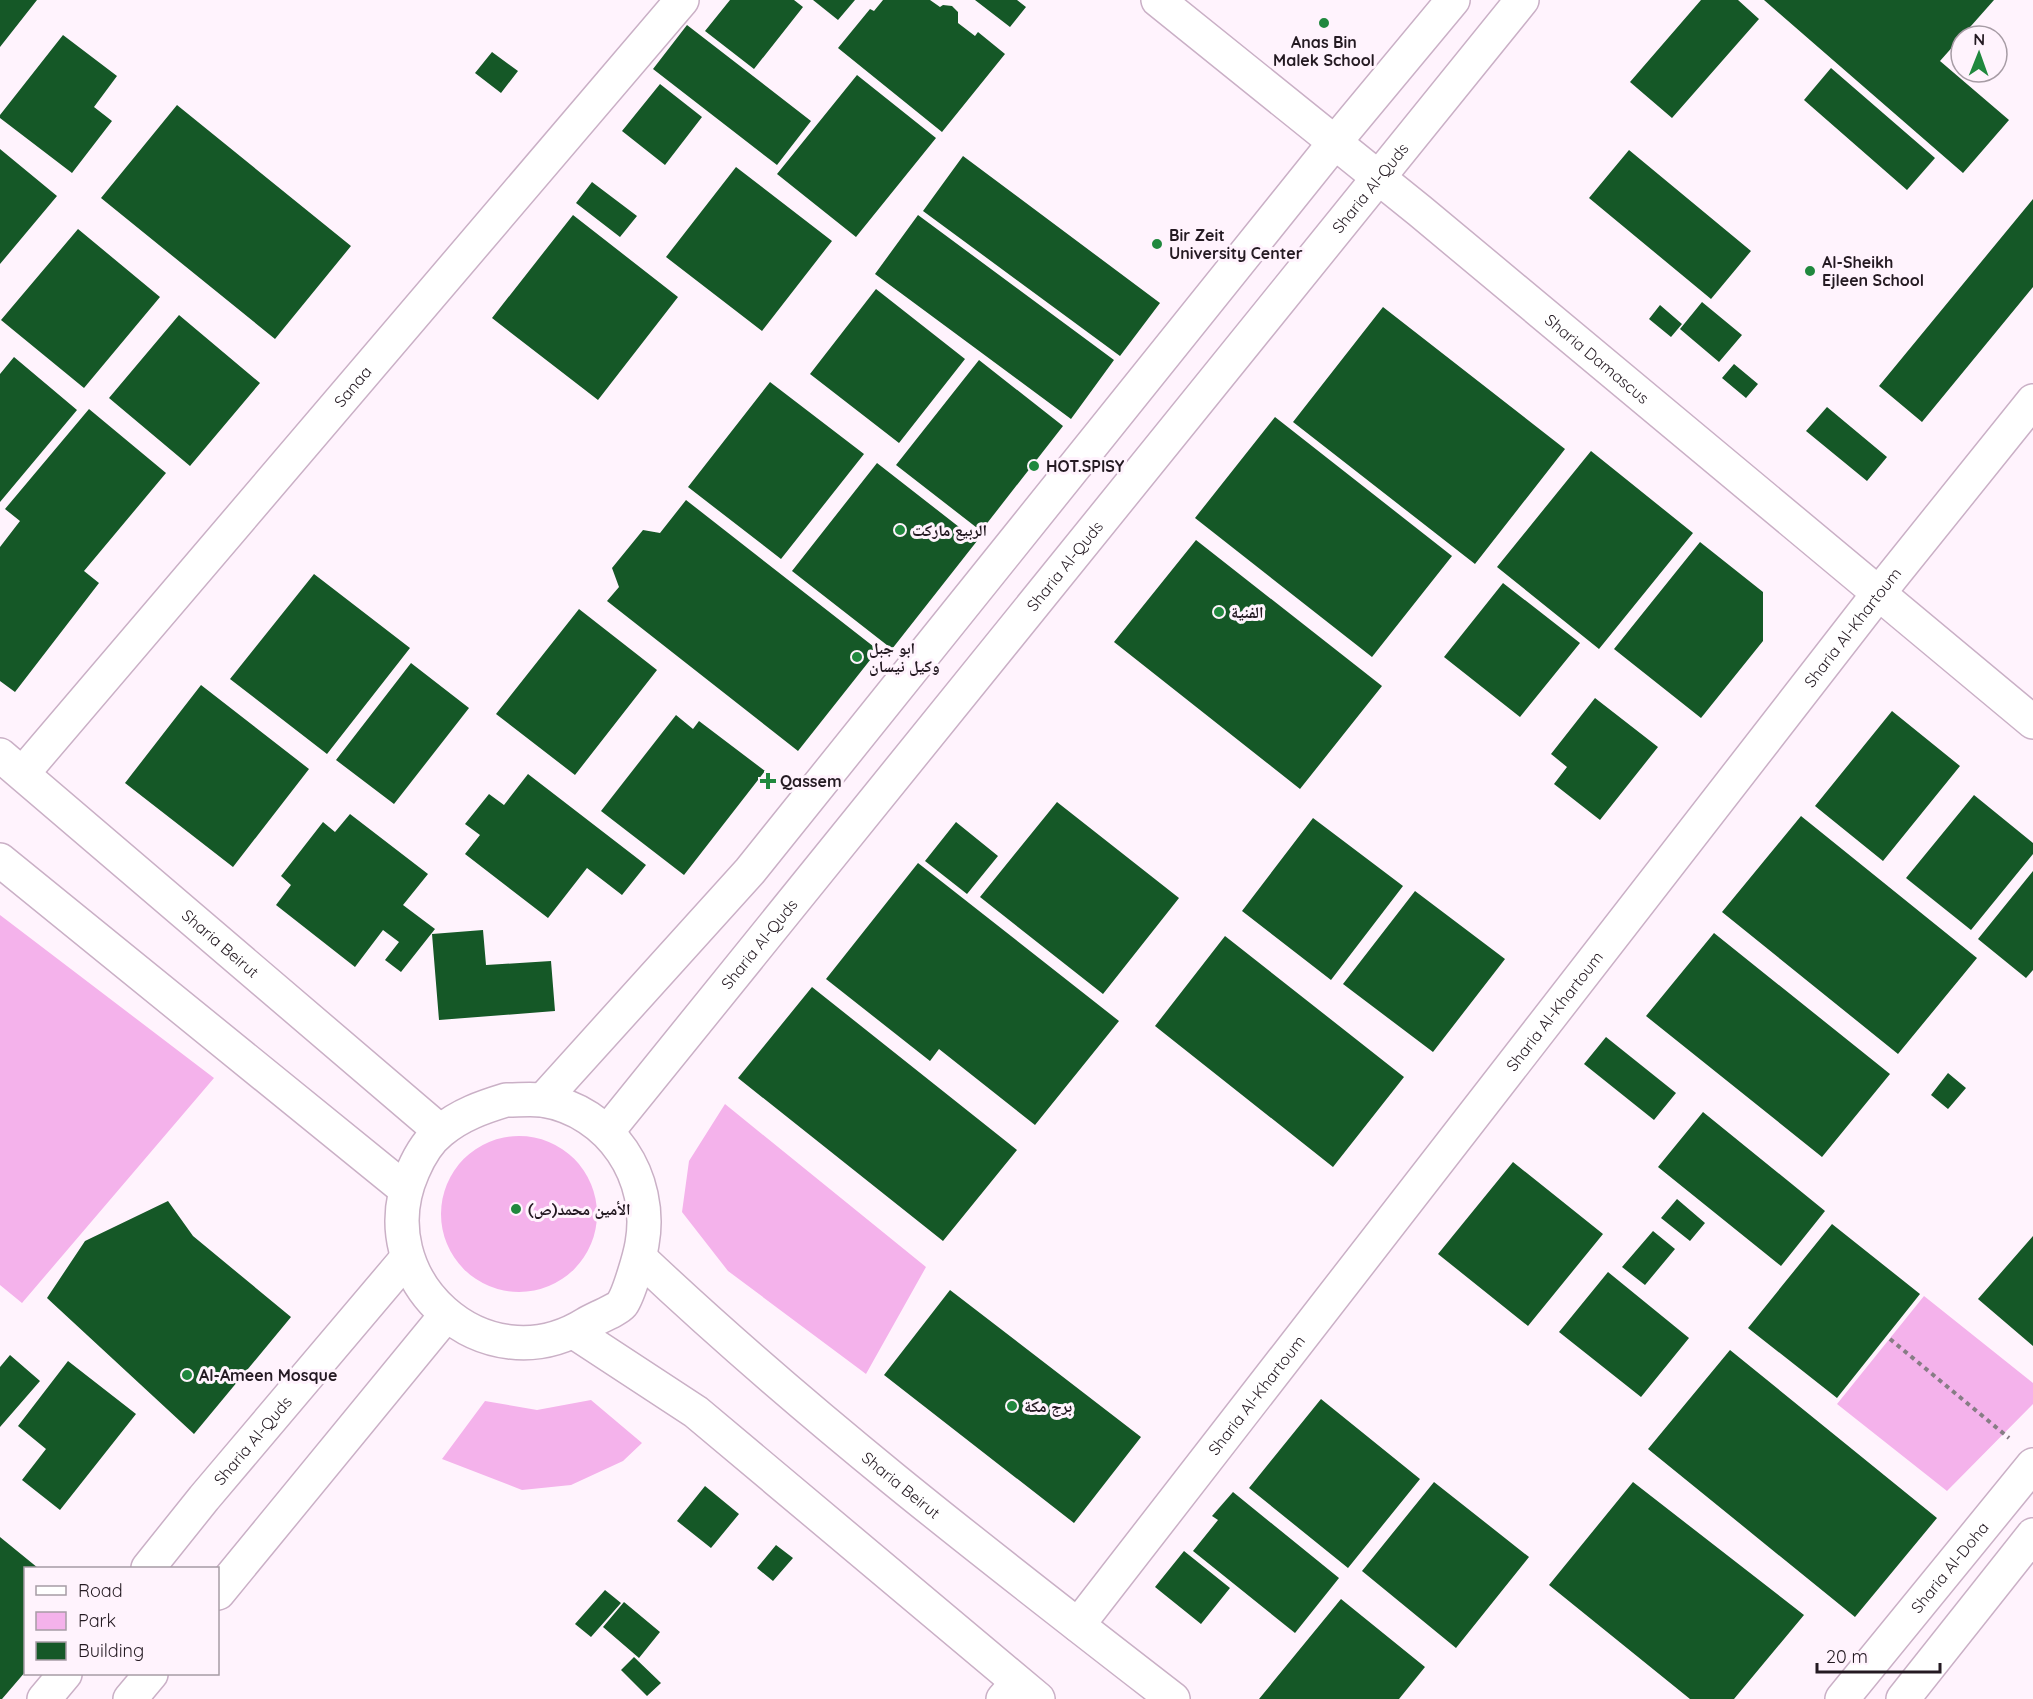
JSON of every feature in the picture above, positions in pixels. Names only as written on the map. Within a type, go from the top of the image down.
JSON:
[{"type":"main road","name":"Sanaa","points":[[11,764],[682,0]]},
{"type":"main road","name":"Sharia Damascus","points":[[1158,0],[1379,177],[2033,722]]},
{"type":"main road","points":[[543,1100],[750,871],[1335,142],[1453,0]]},
{"type":"main road","name":"Sharia Al-Quds","points":[[607,1132],[1522,0]]},
{"type":"main road","name":"Sharia Al-Khartoum","points":[[1078,1625],[1878,594],[2033,401]]},
{"type":"main road","name":"Sharia Beirut","points":[[11,764],[440,1131]]},
{"type":"main road","points":[[0,860],[405,1189]]},
{"type":"main road","points":[[506,1100],[543,1100],[577,1111],[607,1132],[629,1159],[642,1190],[646,1224],[640,1258],[621,1305],[573,1332],[541,1342],[507,1342],[475,1333],[446,1316],[422,1290],[406,1258],[401,1224],[405,1189],[419,1157],[440,1131],[471,1111],[506,1100]]},
{"type":"main road","name":"Sharia Al-Quds","points":[[150,1567],[204,1498],[406,1258]]},
{"type":"main road","name":"Sharia Beirut","points":[[640,1258],[700,1315],[938,1516],[1173,1699]]},
{"type":"main road","points":[[219,1592],[446,1316]]},
{"type":"main road","points":[[573,1332],[696,1412],[1019,1694]]},
{"type":"main road","name":"Sharia Al-Doha","points":[[1842,1699],[2024,1454]]},
{"type":"main road","points":[[1903,1699],[2033,1535]]},
{"type":"main road","points":[[44,1699],[64,1675]]},
{"type":"main road","points":[[130,1699],[150,1675]]},
{"type":"path","points":[[1890,1339],[2024,1454]]},
{"type":"green space","points":[[0,915],[214,1078],[22,1303],[0,1285]]},
{"type":"green space","points":[[725,1104],[926,1267],[866,1374],[728,1271],[682,1212],[689,1161]]},
{"type":"green space","points":[[519,1136],[534,1137],[549,1142],[574,1159],[591,1184],[596,1199],[596,1229],[591,1244],[574,1269],[549,1286],[534,1291],[519,1292],[504,1291],[489,1286],[464,1269],[447,1244],[442,1229],[441,1214],[442,1199],[447,1184],[464,1159],[489,1142],[504,1137]]},
{"type":"green space","points":[[1924,1296],[2033,1383],[2033,1404],[1947,1491],[1837,1404]]},
{"type":"green space","points":[[591,1400],[642,1443],[623,1461],[571,1485],[522,1490],[442,1459],[485,1401],[537,1410]]},
{"type":"building","points":[[0,0],[37,0],[0,47]]},
{"type":"building","points":[[730,0],[794,0],[803,7],[754,69],[705,31]]},
{"type":"building","points":[[813,0],[855,0],[838,20]]},
{"type":"building","points":[[883,0],[930,0],[940,7],[952,6],[958,12],[958,23],[975,36],[978,32],[1005,54],[942,132],[838,48],[870,9],[874,11]]},
{"type":"building","points":[[975,0],[1017,0],[1026,7],[1010,27]]},
{"type":"building","points":[[1701,0],[1738,0],[1759,19],[1672,118],[1630,82]]},
{"type":"building","points":[[1764,0],[1994,0],[1973,24],[1949,24],[1949,51],[1940,61],[1949,69],[1949,84],[1967,84],[2009,120],[1963,173]]},
{"type":"building","points":[[687,25],[811,121],[777,165],[653,69]]},
{"type":"building","points":[[63,35],[117,76],[94,107],[112,121],[72,173],[0,118],[0,115]]},
{"type":"building","points":[[492,52],[518,71],[501,93],[475,73]]},
{"type":"building","points":[[1831,68],[1935,158],[1907,190],[1804,100]]},
{"type":"building","points":[[857,75],[936,138],[856,237],[777,174]]},
{"type":"building","points":[[660,84],[702,117],[665,165],[622,131]]},
{"type":"building","points":[[177,105],[351,246],[275,339],[101,198]]},
{"type":"building","points":[[0,149],[57,196],[0,264]]},
{"type":"building","points":[[1629,150],[1751,251],[1711,299],[1589,198]]},
{"type":"building","points":[[963,156],[1160,303],[1120,356],[923,211]]},
{"type":"building","points":[[736,167],[832,241],[762,331],[666,257]]},
{"type":"building","points":[[592,182],[637,216],[620,237],[576,203]]},
{"type":"building","points":[[2033,199],[2033,287],[1922,422],[1879,386]]},
{"type":"building","points":[[573,215],[678,297],[598,400],[492,318]]},
{"type":"building","points":[[918,215],[1114,360],[1071,419],[875,274]]},
{"type":"building","points":[[78,229],[160,297],[84,388],[1,320]]},
{"type":"building","points":[[876,289],[965,359],[899,443],[810,374]]},
{"type":"building","points":[[1702,302],[1742,335],[1719,362],[1680,329]]},
{"type":"building","points":[[1660,305],[1682,324],[1671,337],[1649,319]]},
{"type":"building","points":[[1383,307],[1565,449],[1475,564],[1293,422]]},
{"type":"building","points":[[179,315],[260,383],[190,466],[109,398]]},
{"type":"building","points":[[14,357],[77,410],[0,502],[0,374]]},
{"type":"building","points":[[979,360],[1063,426],[981,531],[896,465]]},
{"type":"building","points":[[1734,364],[1758,384],[1746,398],[1722,378]]},
{"type":"building","points":[[770,382],[864,454],[781,559],[688,487]]},
{"type":"building","points":[[1827,407],[1887,457],[1867,481],[1806,431]]},
{"type":"building","points":[[89,409],[166,473],[84,571],[99,583],[15,692],[0,681],[0,547],[20,521],[5,509]]},
{"type":"building","points":[[1275,417],[1452,556],[1372,657],[1195,518]]},
{"type":"building","points":[[1591,451],[1693,533],[1599,649],[1497,567]]},
{"type":"building","points":[[877,463],[977,541],[892,649],[792,571]]},
{"type":"building","points":[[686,500],[878,650],[798,751],[607,601],[619,587],[612,568],[643,530],[660,533]]},
{"type":"building","points":[[1196,540],[1382,686],[1300,789],[1114,642]]},
{"type":"building","points":[[1700,542],[1763,592],[1763,641],[1701,718],[1614,649]]},
{"type":"building","points":[[314,574],[410,648],[327,754],[230,679]]},
{"type":"building","points":[[1503,583],[1580,643],[1520,717],[1444,657]]},
{"type":"building","points":[[579,609],[657,670],[575,775],[496,714]]},
{"type":"building","points":[[411,663],[469,708],[394,804],[336,760]]},
{"type":"building","points":[[201,685],[309,769],[233,867],[125,783]]},
{"type":"building","points":[[1595,698],[1658,747],[1600,820],[1554,784],[1567,767],[1551,754]]},
{"type":"building","points":[[1892,711],[1960,766],[1883,861],[1815,806]]},
{"type":"building","points":[[676,715],[693,729],[699,721],[765,771],[684,875],[601,811]]},
{"type":"building","points":[[528,774],[646,865],[622,895],[587,868],[548,918],[465,854],[480,835],[465,824],[489,794],[504,805]]},
{"type":"building","points":[[1974,795],[2033,843],[2033,854],[1971,930],[1906,878]]},
{"type":"building","points":[[1057,802],[1179,898],[1103,994],[980,897]]},
{"type":"building","points":[[350,814],[428,874],[403,905],[435,929],[401,972],[385,960],[399,942],[383,930],[355,967],[276,905],[291,885],[281,876],[323,822],[335,832]]},
{"type":"building","points":[[1801,816],[1977,958],[1898,1054],[1722,912]]},
{"type":"building","points":[[1313,818],[1403,886],[1331,980],[1242,911]]},
{"type":"building","points":[[956,822],[998,856],[967,894],[925,861]]},
{"type":"building","points":[[918,863],[1119,1021],[1035,1125],[939,1049],[930,1061],[826,979]]},
{"type":"building","points":[[2033,871],[2033,970],[2026,978],[1978,939]]},
{"type":"building","points":[[1415,891],[1505,959],[1433,1052],[1343,984]]},
{"type":"building","points":[[483,930],[486,965],[551,961],[555,1011],[439,1020],[432,934]]},
{"type":"building","points":[[1714,933],[1890,1074],[1822,1157],[1646,1016]]},
{"type":"building","points":[[1225,936],[1404,1077],[1333,1167],[1155,1026]]},
{"type":"building","points":[[812,987],[1017,1150],[943,1241],[738,1078]]},
{"type":"building","points":[[1606,1037],[1676,1093],[1654,1120],[1584,1064]]},
{"type":"building","points":[[1948,1073],[1966,1088],[1948,1109],[1931,1095]]},
{"type":"building","points":[[1703,1112],[1825,1211],[1781,1266],[1658,1167]]},
{"type":"building","points":[[1513,1162],[1603,1234],[1528,1326],[1438,1254]]},
{"type":"building","points":[[1677,1199],[1705,1223],[1690,1241],[1661,1218]]},
{"type":"building","name":"Al-Ameen Mosque","points":[[168,1201],[193,1236],[291,1317],[194,1434],[47,1298],[85,1241]]},
{"type":"building","points":[[1832,1224],[1920,1294],[1837,1398],[1748,1328]]},
{"type":"building","points":[[1653,1231],[1675,1249],[1645,1285],[1622,1267]]},
{"type":"building","points":[[2033,1236],[2033,1346],[1978,1299]]},
{"type":"building","points":[[1608,1272],[1689,1338],[1641,1397],[1559,1332]]},
{"type":"building","name":"برج مكة","points":[[950,1290],[1141,1437],[1074,1523],[884,1375]]},
{"type":"building","points":[[1730,1350],[1937,1518],[1855,1617],[1648,1449]]},
{"type":"building","points":[[10,1355],[40,1381],[0,1427],[0,1367]]},
{"type":"building","points":[[68,1361],[136,1414],[60,1510],[22,1480],[46,1449],[18,1426]]},
{"type":"building","points":[[1321,1399],[1420,1479],[1348,1568],[1249,1488]]},
{"type":"building","points":[[1434,1482],[1529,1557],[1456,1648],[1362,1571]]},
{"type":"building","points":[[1633,1482],[1804,1615],[1734,1699],[1690,1699],[1549,1585]]},
{"type":"building","points":[[705,1486],[739,1514],[711,1548],[677,1521]]},
{"type":"building","points":[[1233,1492],[1339,1578],[1295,1633],[1193,1551],[1218,1520],[1212,1516]]},
{"type":"building","points":[[0,1537],[37,1567],[24,1567],[24,1673],[0,1699]]},
{"type":"building","points":[[776,1545],[793,1558],[773,1581],[757,1568]]},
{"type":"building","points":[[1184,1551],[1230,1588],[1201,1624],[1155,1587]]},
{"type":"building","points":[[605,1590],[621,1603],[591,1637],[575,1624]]},
{"type":"building","points":[[1341,1599],[1425,1667],[1399,1699],[1259,1699]]},
{"type":"building","points":[[624,1602],[660,1632],[639,1658],[603,1627]]},
{"type":"building","points":[[634,1657],[661,1683],[647,1696],[621,1670]]},
{"type":"place","name":"Anas Bin Malek School","points":[[1324,23]]},
{"type":"place","name":"Bir Zeit University Center","points":[[1157,244]]},
{"type":"place","name":"Al-Sheikh Ejleen School","points":[[1810,271]]},
{"type":"place","name":"HOT.SPISY","points":[[1034,466]]},
{"type":"place","name":"الربيع ماركت","points":[[900,530]]},
{"type":"place","name":"الفنية","points":[[1219,612]]},
{"type":"place","name":"ابو جبل وكيل نيسان","points":[[857,657]]},
{"type":"place","name":"Qassem","points":[[768,781]]},
{"type":"place","name":"الأمين محمد(ص)","points":[[516,1209]]},
{"type":"place","name":"Al-Ameen Mosque","points":[[187,1375]]},
{"type":"place","name":"برج مكة","points":[[1012,1406]]}]
